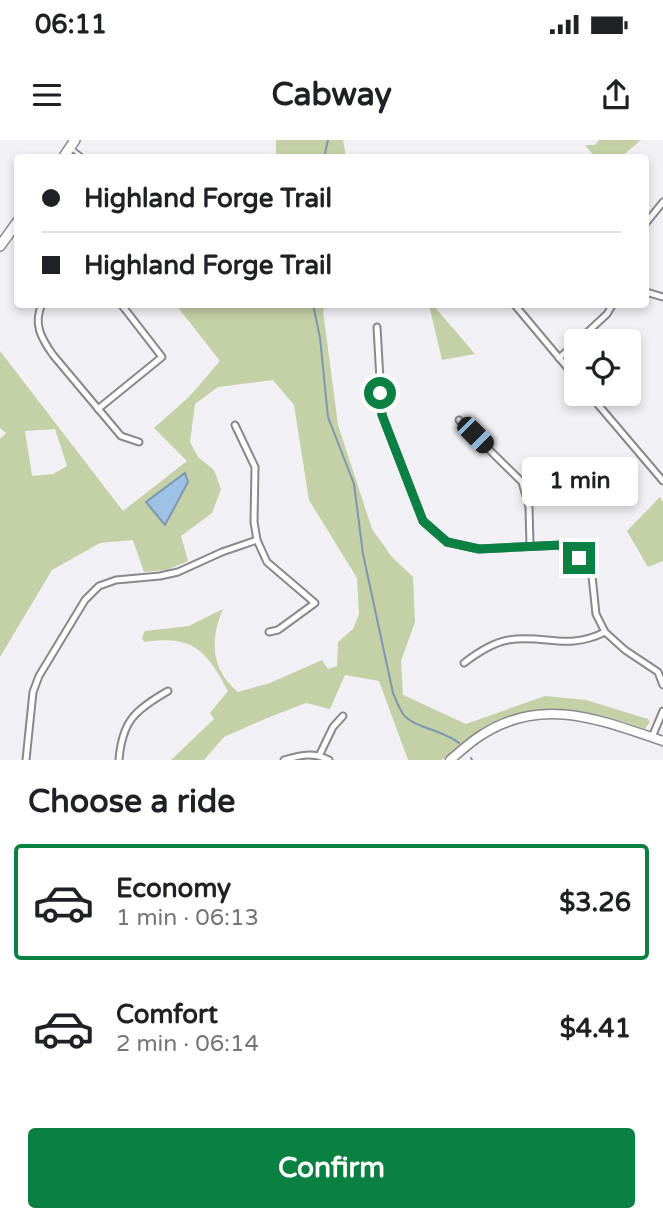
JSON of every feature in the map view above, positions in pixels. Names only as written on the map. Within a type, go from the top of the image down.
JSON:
[{"type":"main road","points":[[0,246],[14,227]]},
{"type":"street","points":[[649,218],[663,202]]},
{"type":"street","points":[[40,308],[37,324],[44,342],[121,436],[139,442]]},
{"type":"street","points":[[98,408],[162,357],[124,308]]},
{"type":"street","points":[[517,308],[564,364]]},
{"type":"street","points":[[591,329],[611,308]]},
{"type":"street","points":[[377,327],[382,415],[423,521],[447,542],[479,549],[562,545],[579,558],[592,576],[596,614],[605,632],[625,650],[660,670],[663,685]]},
{"type":"street","points":[[559,358],[564,354]]},
{"type":"street","points":[[599,406],[663,482]]},
{"type":"street","points":[[459,420],[522,482],[529,507],[530,545]]},
{"type":"street","points":[[235,425],[255,467],[254,522],[257,540],[267,562],[315,603],[278,630],[269,632]]},
{"type":"street","points":[[26,760],[33,692],[39,676],[85,600],[100,586],[116,579],[178,572],[257,540]]},
{"type":"street","points":[[464,663],[475,654],[503,641],[566,643],[586,640],[605,632]]},
{"type":"street","points":[[119,760],[121,739],[129,720],[143,705],[168,691]]},
{"type":"street","points":[[652,737],[663,710]]},
{"type":"street","points":[[450,760],[480,736],[504,723],[542,714],[586,716],[663,741]]},
{"type":"street","points":[[319,755],[333,727],[343,716]]},
{"type":"street","points":[[284,760],[303,755],[319,755],[329,760]]},
{"type":"green space","points":[[276,140],[343,140],[345,154],[276,154]]},
{"type":"green space","points":[[599,140],[641,140],[625,154],[592,154],[585,145],[595,145]]},
{"type":"green space","points":[[178,308],[324,308],[338,425],[372,529],[392,557],[413,577],[415,622],[401,661],[403,695],[466,724],[545,696],[586,700],[648,719],[650,722],[645,729],[586,712],[548,709],[509,717],[488,725],[441,760],[408,760],[379,681],[345,675],[330,709],[306,703],[224,737],[204,760],[171,760],[214,719],[210,713],[228,691],[212,665],[196,648],[175,641],[144,642],[142,638],[145,631],[189,626],[223,609],[216,631],[215,653],[222,674],[238,692],[270,683],[322,660],[328,669],[337,666],[338,642],[353,629],[359,614],[357,578],[309,500],[294,405],[273,380],[218,387],[195,404],[190,442],[198,457],[214,470],[221,489],[212,513],[181,536],[188,561],[167,570],[144,572],[133,540],[100,543],[52,570],[0,657],[0,439],[6,433],[0,428],[0,351],[123,511],[187,461],[154,428],[189,397],[220,361]],"holes":[[[55,429],[67,466],[53,474],[32,476],[25,431]]]},
{"type":"green space","points":[[430,308],[436,308],[475,354],[442,360]]},
{"type":"green space","points":[[660,497],[663,502],[663,561],[648,567],[627,531]]},
{"type":"water","points":[[185,473],[188,482],[165,525],[146,502]]},
{"type":"waterway","points":[[325,154],[328,140]]},
{"type":"waterway","points":[[314,308],[320,338],[328,417],[354,484],[363,554],[393,693],[408,719],[459,743]]},
{"type":"route","points":[[380,393],[382,415],[423,521],[447,542],[479,549],[562,545],[579,558]]}]
